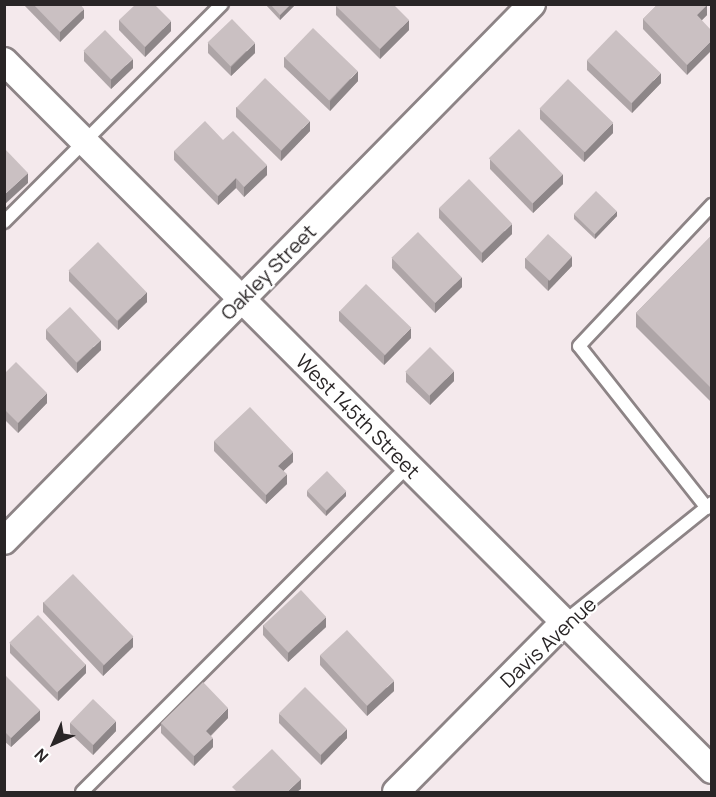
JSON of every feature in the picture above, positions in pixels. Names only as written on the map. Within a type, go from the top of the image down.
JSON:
[{"type":"street","name":"Oakley Street","points":[[4,541],[532,4]]},
{"type":"street","name":"West 145th Street","points":[[4,61],[711,770]]},
{"type":"street","name":"Davis Avenue","points":[[396,792],[564,622]]},
{"type":"lane","points":[[4,222],[222,4]]},
{"type":"lane","points":[[709,506],[579,346],[711,205]]},
{"type":"lane","points":[[82,792],[408,466]]},
{"type":"lane","name":"Davis Avenue","points":[[564,622],[709,506]]},
{"type":"building","points":[[33,4],[80,4],[84,9],[60,32]]},
{"type":"building","points":[[136,4],[154,4],[171,21],[145,47],[119,20]]},
{"type":"building","points":[[270,4],[291,4],[280,15]]},
{"type":"building","points":[[337,4],[393,4],[409,20],[380,49],[336,6]]},
{"type":"building","points":[[658,4],[707,5],[697,15],[711,30],[711,41],[687,65],[643,19]]},
{"type":"building","points":[[232,19],[255,43],[230,66],[208,43]]},
{"type":"building","points":[[313,28],[358,71],[329,101],[285,57]]},
{"type":"building","points":[[105,30],[133,59],[111,80],[83,51]]},
{"type":"building","points":[[616,30],[661,73],[631,103],[587,60]]},
{"type":"building","points":[[265,78],[310,121],[281,151],[237,107]]},
{"type":"building","points":[[568,79],[613,123],[585,152],[540,108]]},
{"type":"building","points":[[205,121],[223,140],[233,131],[267,165],[244,187],[236,178],[218,196],[174,151]]},
{"type":"building","points":[[519,129],[563,174],[533,203],[489,158]]},
{"type":"building","points":[[4,148],[28,173],[4,195]]},
{"type":"building","points":[[469,179],[512,224],[482,253],[439,208]]},
{"type":"building","points":[[596,191],[617,211],[595,234],[574,214]]},
{"type":"building","points":[[418,232],[462,277],[435,303],[391,258]]},
{"type":"building","points":[[548,234],[572,257],[550,281],[525,258]]},
{"type":"building","points":[[711,236],[711,388],[636,313]]},
{"type":"building","points":[[98,242],[147,292],[117,321],[69,270]]},
{"type":"building","points":[[366,284],[411,328],[385,355],[340,311]]},
{"type":"building","points":[[70,307],[101,340],[77,362],[46,330]]},
{"type":"building","points":[[430,347],[454,371],[429,396],[405,372]]},
{"type":"building","points":[[16,362],[47,393],[18,423],[4,409],[4,374]]},
{"type":"building","points":[[250,407],[293,452],[278,466],[287,474],[266,495],[214,441]]},
{"type":"building","points":[[327,471],[346,491],[326,511],[307,490]]},
{"type":"building","points":[[73,574],[133,637],[104,665],[44,602]]},
{"type":"building","points":[[301,590],[326,617],[288,653],[263,625]]},
{"type":"building","points":[[38,615],[86,665],[57,692],[9,643]]},
{"type":"building","points":[[347,630],[394,680],[367,706],[320,655]]},
{"type":"building","points":[[4,674],[40,710],[11,738],[4,731]]},
{"type":"building","points":[[203,682],[228,708],[206,731],[213,738],[194,756],[161,723]]},
{"type":"building","points":[[305,687],[347,729],[321,755],[279,713]]},
{"type":"building","points":[[93,699],[116,721],[93,745],[70,723]]},
{"type":"building","points":[[272,749],[301,779],[287,792],[237,792],[232,787]]}]
